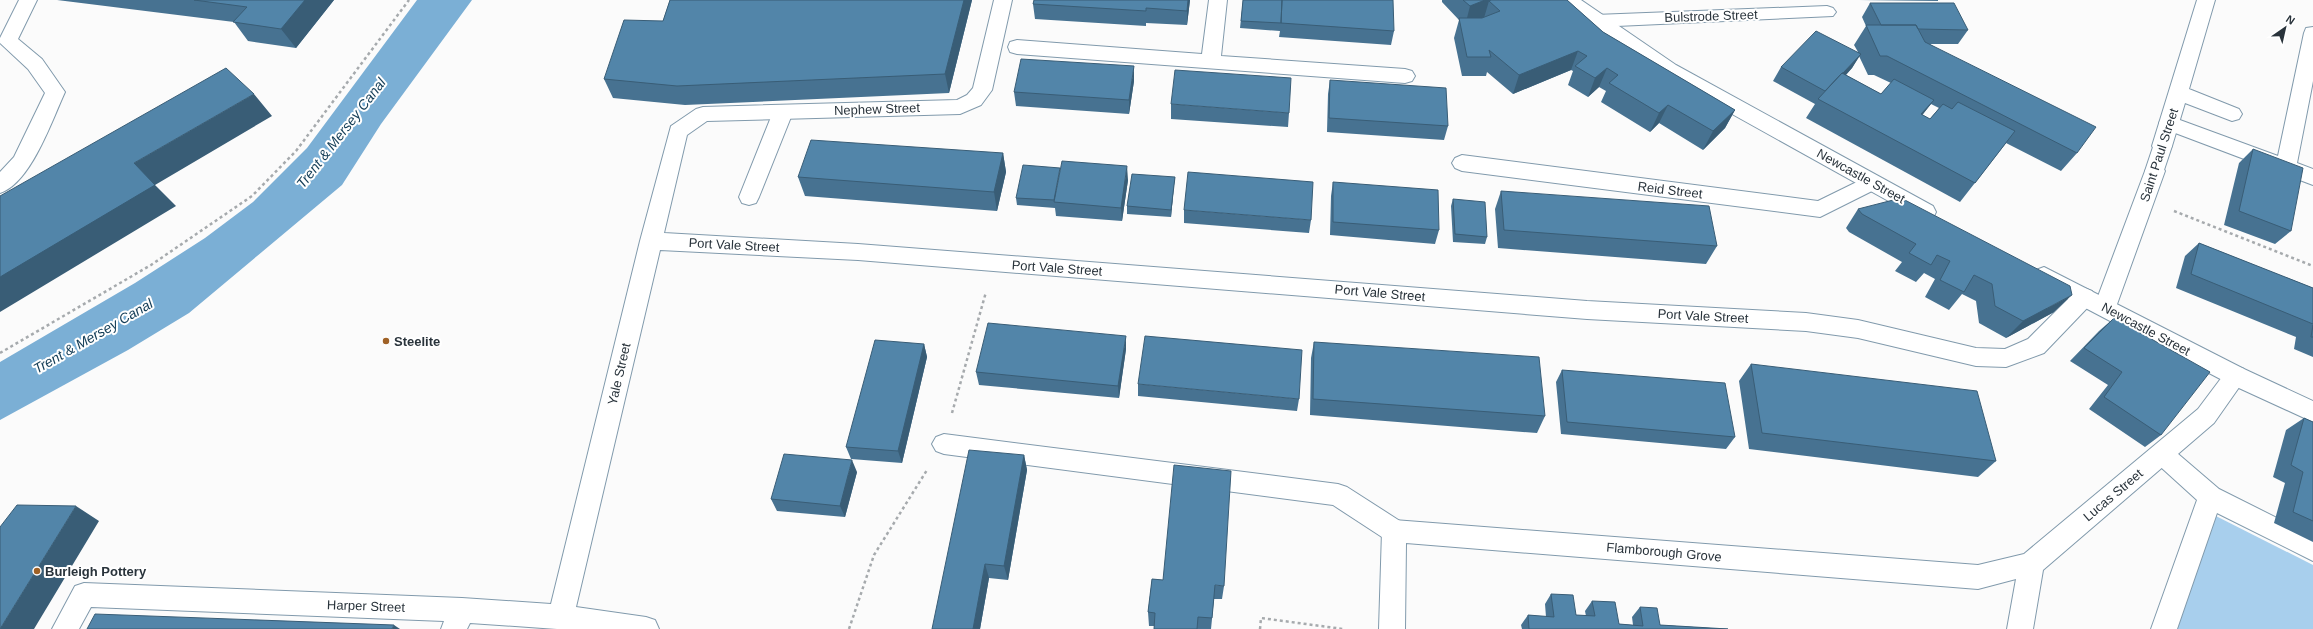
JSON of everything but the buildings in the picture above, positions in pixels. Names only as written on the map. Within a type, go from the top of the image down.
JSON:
[{"type":"street","points":[[0,185],[22,162],[55,92],[35,64],[8,41],[28,0]]},
{"type":"street","name":"Nephew Street","points":[[678,131],[703,114],[960,107],[974,100],[982,90],[1003,0]]},
{"type":"street","points":[[1211,61],[1218,0]]},
{"type":"street","name":"Newcastle Street","points":[[1568,0],[1669,70],[1871,183],[1947,223]]},
{"type":"street","name":"Saint Paul Street","points":[[2105,307],[2156,171],[2162,146],[2206,0]]},
{"type":"street","name":"Bulstrode Street","points":[[1595,20],[1827,12]]},
{"type":"street","points":[[2286,167],[2313,33]]},
{"type":"street","points":[[1017,47],[1405,76]]},
{"type":"street","points":[[2178,93],[2232,114]]},
{"type":"street","points":[[749,197],[783,112]]},
{"type":"street","points":[[2169,123],[2313,177]]},
{"type":"street","name":"Yale Street","points":[[562,617],[650,241],[678,131]]},
{"type":"street","name":"Reid Street","points":[[1462,163],[1820,209],[1871,183]]},
{"type":"street","name":"Port Vale Street","points":[[650,241],[858,252],[1587,310],[1806,322],[1858,329],[1984,357],[2006,358],[2036,346],[2084,297]]},
{"type":"street","name":"Newcastle Street","points":[[2029,267],[2236,376],[2313,412]]},
{"type":"street","name":"Lucas Street","points":[[2031,564],[2206,416],[2236,376]]},
{"type":"street","points":[[944,444],[1338,495],[1394,531],[1392,629]]},
{"type":"street","points":[[2162,454],[2210,497],[2313,549]]},
{"type":"street","points":[[2164,629],[2210,497]]},
{"type":"street","name":"Flamborough Grove","points":[[1394,531],[1978,577],[2031,564]]},
{"type":"street","points":[[2020,629],[2031,564]]},
{"type":"street","name":"Harper Street","points":[[65,629],[84,595],[458,620],[562,617],[646,629]]},
{"type":"path","points":[[0,353],[151,265],[252,196],[296,151],[409,0]]},
{"type":"path","points":[[2145,200],[2313,266]]},
{"type":"path","points":[[1260,629],[1261,618],[1343,629]]},
{"type":"shaded area","points":[[2210,513],[2313,565],[2313,629],[2172,629]]},
{"type":"water","name":"Trent & Mersey Canal","points":[[417,0],[472,0],[381,124],[342,185],[189,313],[128,350],[0,420],[0,362],[135,283],[205,238],[253,202],[307,148]]},
{"type":"place","name":"Steelite","points":[[386,341]]},
{"type":"place","name":"Burleigh Pottery","points":[[37,571]]}]
